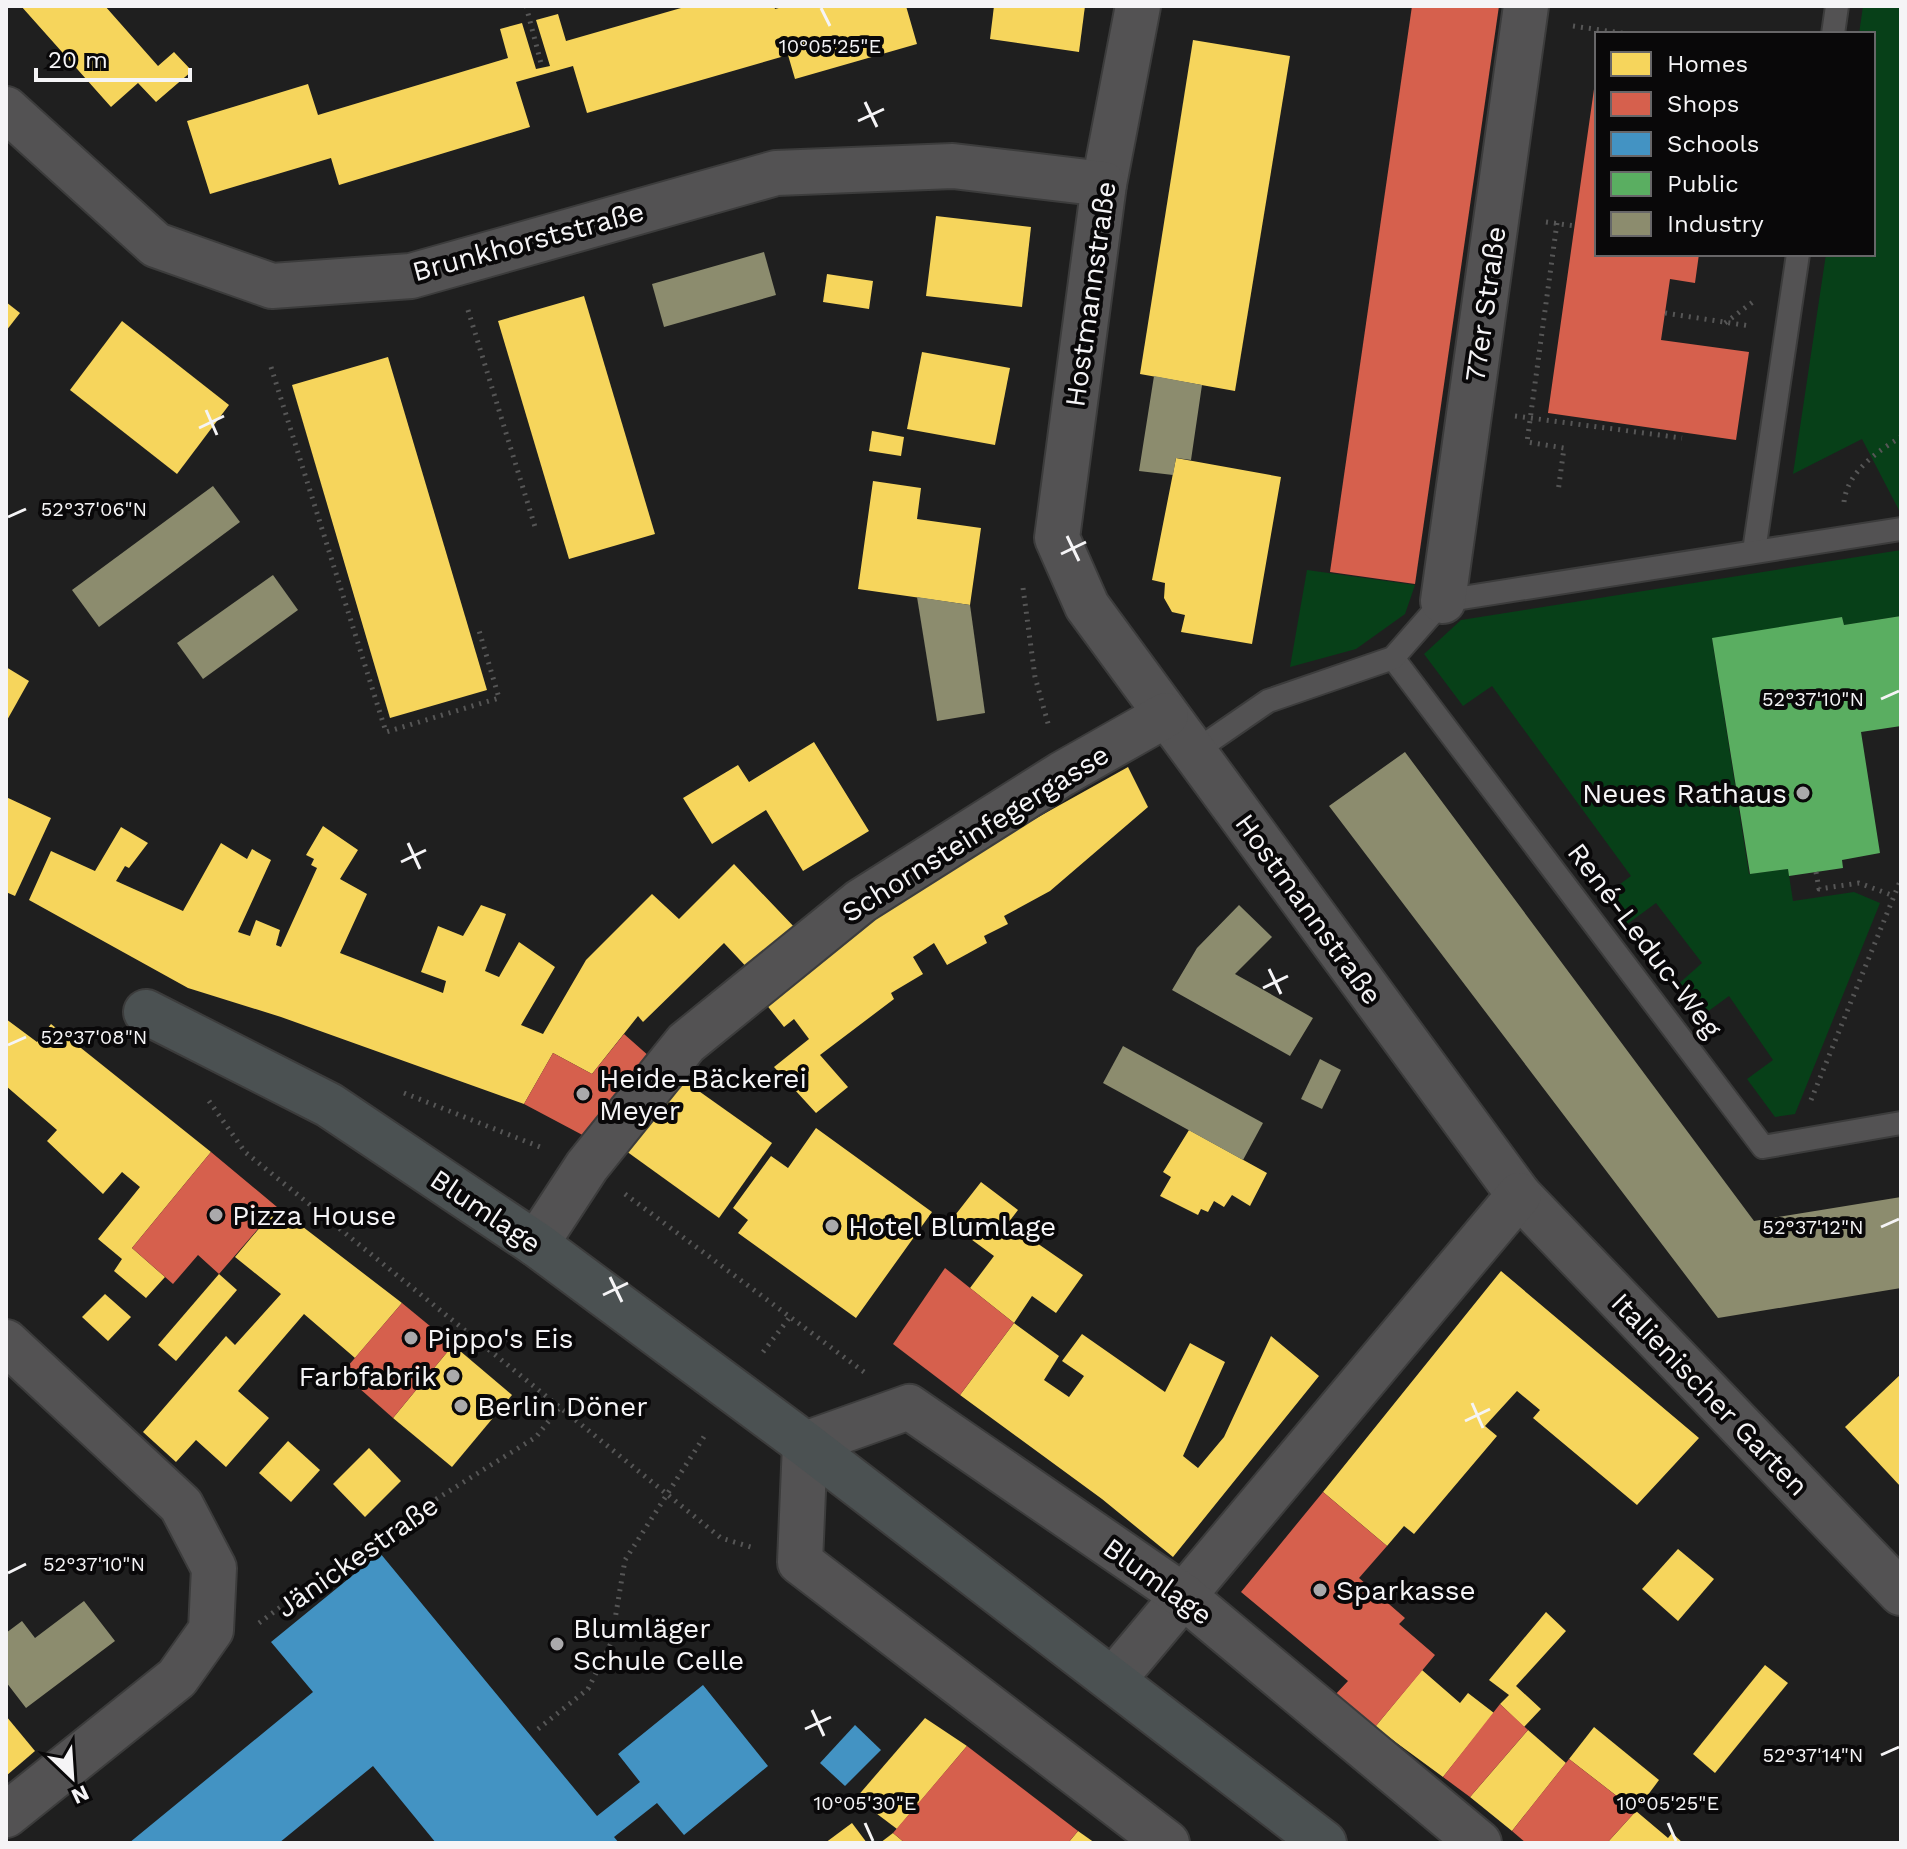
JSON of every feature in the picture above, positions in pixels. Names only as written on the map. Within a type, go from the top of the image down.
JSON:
[{"type":"main road","name":"Blumlage","points":[[146,1012],[329,1105],[536,1244],[805,1444],[1324,1843]]},
{"type":"street","name":"Hostmannstraße","points":[[1138,6],[1104,184],[1057,538],[1087,606],[1519,1195]]},
{"type":"street","name":"77er Straße","points":[[1443,601],[1526,6]]},
{"type":"street","name":"Brunkhorststraße","points":[[6,109],[156,245],[272,286],[411,276],[776,173],[953,166],[1104,184]]},
{"type":"street","name":"Schornsteinfegergasse","points":[[536,1244],[587,1166],[686,1043],[861,901],[1062,774],[1166,715]]},
{"type":"street","name":"Italienischer Garten","points":[[1519,1195],[1901,1593]]},
{"type":"street","points":[[1113,1680],[1519,1195]]},
{"type":"street","points":[[6,1342],[181,1505],[214,1568],[211,1630],[177,1678],[6,1815]]},
{"type":"street","name":"Blumlage","points":[[805,1444],[909,1407],[1182,1595],[1479,1843]]},
{"type":"street","points":[[805,1444],[800,1562],[1167,1843]]},
{"type":"lane","points":[[1833,32],[1837,6]]},
{"type":"lane","points":[[1754,551],[1798,256]]},
{"type":"lane","points":[[1194,752],[1268,701],[1393,658],[1443,601],[1901,529]]},
{"type":"lane","name":"René-Leduc-Weg","points":[[1393,658],[1763,1147],[1901,1123]]},
{"type":"path","points":[[526,6],[542,67]]},
{"type":"path","points":[[1557,223],[1527,442],[1564,448],[1558,492]]},
{"type":"path","points":[[454,263],[536,530]]},
{"type":"path","points":[[1665,313],[1787,331]]},
{"type":"path","points":[[271,367],[386,732],[499,698],[478,627]]},
{"type":"path","points":[[1471,410],[1682,438]]},
{"type":"path","points":[[1840,539],[1845,492],[1872,454],[1901,437]]},
{"type":"path","points":[[1057,538],[1023,586],[1035,677],[1062,774]]},
{"type":"path","points":[[1816,872],[1819,889],[1859,883],[1894,896]]},
{"type":"path","points":[[1795,1142],[1901,879]]},
{"type":"path","points":[[200,1088],[245,1152],[721,1538],[800,1562]]},
{"type":"path","name":"Jänickestraße","points":[[211,1630],[264,1622],[372,1539],[536,1437],[560,1407]]},
{"type":"path","points":[[538,1729],[588,1689],[611,1643],[625,1560],[667,1494]]},
{"type":"green space","points":[[1863,6],[1901,6],[1901,514],[1862,439],[1793,474],[1826,256],[1875,256],[1875,32],[1859,32]]},
{"type":"green space","points":[[1901,550],[1901,616],[1844,625],[1842,617],[1712,639],[1749,874],[1788,869],[1793,901],[1854,892],[1880,903],[1795,1114],[1775,1117],[1747,1079],[1773,1060],[1729,996],[1699,1018],[1675,987],[1702,963],[1656,903],[1626,925],[1604,896],[1631,876],[1492,686],[1463,706],[1424,654],[1461,620]]},
{"type":"green space","points":[[1307,570],[1415,585],[1405,614],[1356,649],[1290,667]]},
{"type":"building: Homes","points":[[21,6],[105,6],[158,66],[174,52],[192,71],[156,102],[138,83],[111,107]]},
{"type":"building: Homes","points":[[688,6],[774,6],[775,9],[786,6],[906,6],[917,44],[795,79],[788,55],[587,113],[573,66],[516,82],[530,127],[339,185],[331,158],[210,194],[187,121],[308,84],[318,115],[508,58],[500,29],[522,23],[536,69],[550,66],[536,20],[558,14],[566,41]]},
{"type":"building: Homes","points":[[994,6],[1085,6],[1079,52],[990,39]]},
{"type":"building: Homes","points":[[1193,40],[1290,56],[1235,391],[1140,374]]},
{"type":"building: Homes","points":[[936,216],[1031,227],[1022,307],[926,296]]},
{"type":"building: Homes","points":[[827,274],[873,281],[869,309],[823,302]]},
{"type":"building: Homes","points":[[584,296],[655,534],[569,559],[498,321]]},
{"type":"building: Homes","points":[[6,302],[20,313],[6,331]]},
{"type":"building: Homes","points":[[122,321],[229,405],[177,474],[70,390]]},
{"type":"building: Homes","points":[[922,352],[1010,368],[995,445],[907,429]]},
{"type":"building: Homes","points":[[388,357],[487,690],[390,718],[292,385]]},
{"type":"building: Homes","points":[[872,431],[904,437],[901,456],[869,451]]},
{"type":"building: Homes","points":[[1176,458],[1281,477],[1252,644],[1181,632],[1185,615],[1172,612],[1164,598],[1165,583],[1152,580]]},
{"type":"building: Homes","points":[[873,481],[921,488],[917,519],[981,528],[970,605],[858,589]]},
{"type":"building: Homes","points":[[6,667],[29,681],[6,722]]},
{"type":"building: Homes","points":[[814,742],[869,831],[803,871],[766,810],[712,844],[683,798],[738,765],[749,782]]},
{"type":"building: Homes","points":[[1128,767],[1148,807],[1050,891],[1004,916],[1008,924],[984,936],[987,943],[947,965],[934,943],[913,957],[923,974],[891,993],[894,999],[820,1055],[848,1087],[816,1113],[774,1067],[809,1039],[794,1019],[784,1027],[762,999],[853,928],[972,854]]},
{"type":"building: Homes","points":[[6,797],[51,818],[15,896],[6,892]]},
{"type":"building: Homes","points":[[323,826],[358,850],[340,879],[367,894],[340,953],[443,993],[446,981],[421,972],[438,926],[463,936],[481,905],[506,914],[485,971],[499,977],[519,942],[555,967],[521,1025],[543,1034],[586,960],[652,894],[679,919],[734,864],[797,930],[753,974],[724,943],[643,1022],[638,1016],[592,1074],[553,1053],[524,1104],[281,1017],[188,988],[29,900],[51,851],[95,871],[121,827],[148,843],[129,868],[125,866],[116,881],[183,911],[221,843],[247,859],[252,849],[271,860],[238,932],[250,936],[256,920],[280,930],[276,945],[281,947],[317,868],[311,865],[314,859],[306,855]]},
{"type":"building: Homes","points":[[6,1019],[37,1042],[51,1024],[211,1152],[132,1248],[165,1277],[146,1298],[114,1271],[122,1259],[98,1239],[140,1187],[122,1172],[103,1194],[47,1141],[57,1130],[6,1086]]},
{"type":"building: Homes","points":[[679,1077],[772,1143],[719,1218],[626,1151]]},
{"type":"building: Homes","name":"Hotel Blumlage","points":[[816,1128],[932,1212],[856,1318],[738,1233],[748,1220],[733,1208],[771,1156],[788,1168]]},
{"type":"building: Homes","points":[[1189,1130],[1267,1173],[1250,1206],[1232,1195],[1224,1207],[1214,1201],[1208,1212],[1201,1209],[1198,1215],[1160,1196],[1171,1177],[1163,1172]]},
{"type":"building: Homes","points":[[981,1182],[1018,1210],[1008,1223],[1083,1275],[1056,1313],[1032,1296],[1014,1323],[970,1288],[994,1256],[949,1223]]},
{"type":"building: Homes","points":[[277,1207],[402,1303],[355,1358],[304,1314],[238,1391],[269,1418],[226,1467],[196,1440],[176,1462],[143,1432],[226,1336],[235,1345],[281,1294],[235,1257]]},
{"type":"building: Homes","points":[[1501,1271],[1699,1438],[1637,1505],[1533,1418],[1540,1410],[1517,1391],[1485,1426],[1497,1436],[1414,1534],[1404,1526],[1387,1546],[1323,1492]]},
{"type":"building: Homes","points":[[219,1274],[237,1290],[176,1361],[158,1345]]},
{"type":"building: Homes","points":[[105,1294],[131,1317],[108,1341],[82,1317]]},
{"type":"building: Homes","points":[[1014,1323],[1059,1356],[1044,1380],[1069,1397],[1084,1376],[1062,1361],[1082,1334],[1165,1392],[1190,1343],[1225,1362],[1183,1456],[1198,1468],[1224,1437],[1271,1336],[1319,1376],[1173,1557],[1102,1499],[960,1395]]},
{"type":"building: Homes","points":[[453,1345],[512,1395],[452,1467],[393,1418]]},
{"type":"building: Homes","points":[[1901,1374],[1901,1487],[1845,1427]]},
{"type":"building: Homes","points":[[288,1441],[320,1470],[291,1502],[259,1473]]},
{"type":"building: Homes","points":[[369,1448],[401,1481],[365,1517],[333,1484]]},
{"type":"building: Homes","points":[[1678,1549],[1714,1579],[1678,1621],[1642,1589]]},
{"type":"building: Homes","points":[[1546,1612],[1566,1631],[1516,1686],[1541,1709],[1524,1727],[1500,1704],[1509,1695],[1489,1680]]},
{"type":"building: Homes","points":[[1765,1665],[1788,1683],[1715,1773],[1693,1754]]},
{"type":"building: Homes","points":[[1422,1670],[1460,1703],[1468,1693],[1494,1713],[1443,1777],[1375,1727]]},
{"type":"building: Homes","points":[[6,1716],[35,1751],[6,1776]]},
{"type":"building: Homes","points":[[925,1718],[967,1746],[897,1829],[856,1798]]},
{"type":"building: Homes","points":[[1594,1727],[1659,1780],[1636,1811],[1569,1759]]},
{"type":"building: Homes","points":[[1528,1730],[1566,1763],[1512,1831],[1470,1797]]},
{"type":"building: Homes","points":[[1636,1811],[1668,1838],[1672,1833],[1683,1843],[1607,1843]]},
{"type":"building: Homes","points":[[852,1823],[867,1843],[825,1843]]},
{"type":"building: Homes","points":[[1078,1831],[1095,1843],[1068,1843]]},
{"type":"building: Homes","points":[[893,1833],[905,1843],[880,1843]]},
{"type":"building: Shops","points":[[1412,6],[1499,6],[1415,584],[1330,572]]},
{"type":"building: Shops","points":[[1595,82],[1595,256],[1699,256],[1695,283],[1670,279],[1661,340],[1749,352],[1736,440],[1548,413]]},
{"type":"building: Shops","points":[[624,1034],[650,1057],[590,1139],[524,1104],[553,1053],[592,1074]]},
{"type":"building: Shops","points":[[211,1152],[277,1207],[219,1274],[198,1255],[173,1284],[132,1248]]},
{"type":"building: Shops","points":[[945,1268],[1014,1323],[960,1395],[893,1344]]},
{"type":"building: Shops","points":[[402,1303],[453,1345],[393,1418],[342,1373]]},
{"type":"building: Shops","points":[[1323,1492],[1387,1546],[1359,1578],[1405,1618],[1399,1624],[1435,1655],[1375,1727],[1334,1696],[1348,1681],[1241,1592]]},
{"type":"building: Shops","points":[[1500,1704],[1528,1730],[1470,1797],[1443,1777]]},
{"type":"building: Shops","points":[[967,1746],[1078,1831],[1068,1843],[905,1843],[893,1833]]},
{"type":"building: Shops","points":[[1569,1759],[1636,1811],[1607,1843],[1526,1843],[1512,1831]]},
{"type":"building: Schools","points":[[380,1553],[597,1816],[640,1782],[618,1754],[703,1685],[768,1766],[684,1835],[657,1803],[614,1837],[619,1843],[436,1843],[373,1766],[279,1843],[129,1843],[313,1692],[271,1642]]},
{"type":"building: Schools","points":[[855,1725],[881,1750],[845,1786],[820,1763]]},
{"type":"building: Public","name":"Neues Rathaus","points":[[1901,616],[1901,726],[1861,732],[1880,853],[1842,860],[1843,868],[1789,876],[1788,869],[1750,874],[1712,638],[1842,617],[1844,625]]},
{"type":"building: Industry","points":[[764,252],[776,295],[664,327],[652,284]]},
{"type":"building: Industry","points":[[1154,376],[1202,385],[1191,460],[1176,458],[1173,475],[1139,471]]},
{"type":"building: Industry","points":[[213,486],[240,522],[99,627],[72,590]]},
{"type":"building: Industry","points":[[273,575],[298,610],[203,679],[177,643]]},
{"type":"building: Industry","points":[[917,597],[970,605],[985,713],[937,721]]},
{"type":"building: Industry","points":[[1405,752],[1754,1221],[1901,1197],[1901,1288],[1718,1318],[1329,806]]},
{"type":"building: Industry","points":[[1239,905],[1272,937],[1235,974],[1313,1018],[1290,1056],[1172,990],[1197,948]]},
{"type":"building: Industry","points":[[1123,1046],[1263,1123],[1243,1160],[1103,1083]]},
{"type":"building: Industry","points":[[1320,1059],[1341,1070],[1322,1109],[1301,1099]]},
{"type":"building: Industry","points":[[84,1601],[115,1641],[26,1708],[6,1682],[6,1633],[22,1621],[35,1638]]},
{"type":"place","name":"Neues Rathaus","points":[[1803,793]]},
{"type":"place","name":"Heide-Bäckerei Meyer","points":[[583,1094]]},
{"type":"place","name":"Pizza House","points":[[216,1215]]},
{"type":"place","name":"Hotel Blumlage","points":[[832,1226]]},
{"type":"place","name":"Pippo's Eis","points":[[411,1338]]},
{"type":"place","name":"Farbfabrik","points":[[453,1376]]},
{"type":"place","name":"Berlin Döner","points":[[461,1406]]},
{"type":"place","name":"Sparkasse","points":[[1320,1590]]},
{"type":"place","name":"Blumläger Schule Celle","points":[[557,1644]]}]
